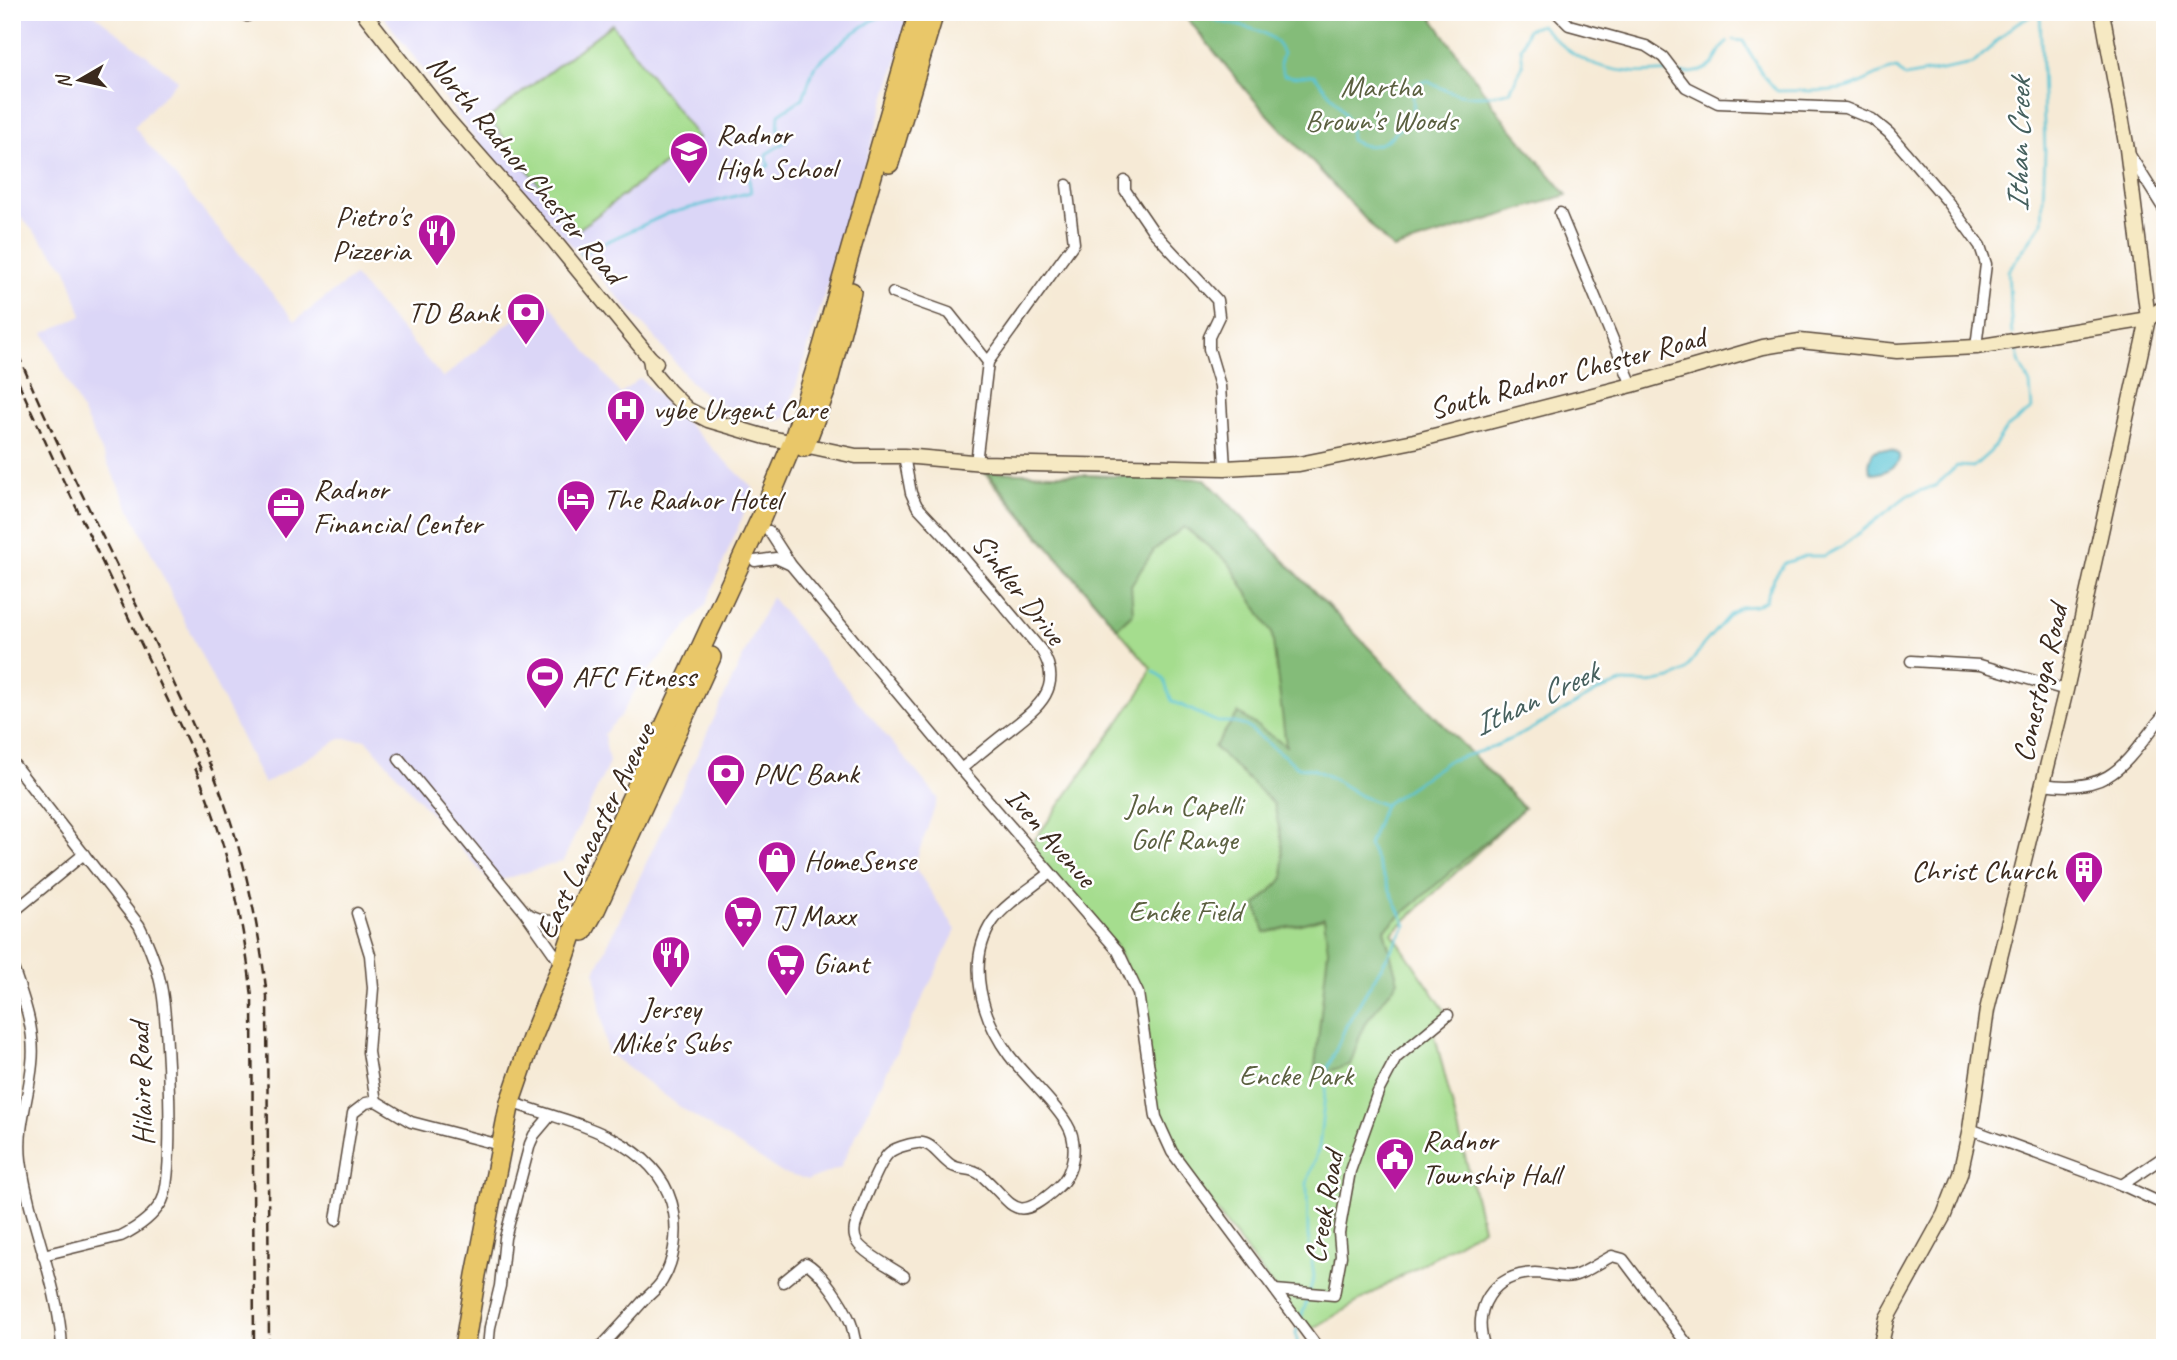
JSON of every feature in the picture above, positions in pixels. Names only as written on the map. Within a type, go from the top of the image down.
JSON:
[{"type":"highway","name":"East Lancaster Avenue","points":[[562,965],[597,908],[769,531],[799,444],[821,353],[919,12]]},
{"type":"highway","name":"East Lancaster Avenue","points":[[464,1348],[500,1145],[510,1102],[532,1038],[562,965],[583,903],[766,507],[830,377],[857,271],[934,12]]},
{"type":"main road","name":"North Radnor Chester Road","points":[[363,12],[447,119],[555,242],[650,358],[661,366],[693,401],[712,411],[772,429],[799,444],[856,456],[904,456],[976,463]]},
{"type":"main road","name":"Conestoga Road","points":[[1880,1348],[1883,1329],[1892,1308],[1944,1215],[1960,1174],[1970,1129],[1987,1010],[2066,690],[2148,319],[2127,149],[2102,12]]},
{"type":"main road","name":"South Radnor Chester Road","points":[[976,463],[1226,468],[1299,464],[1414,441],[1632,385],[1763,347],[1800,341],[1897,351],[1976,347],[2148,319],[2165,306]]},
{"type":"street","points":[[238,12],[247,16],[254,12]]},
{"type":"street","points":[[1556,12],[1569,24],[1646,46],[1663,57],[1686,87],[1718,103],[1845,108],[1872,119],[1889,133],[1948,202],[1980,246],[1986,264],[1976,347]]},
{"type":"street","points":[[2127,149],[2165,211]]},
{"type":"street","points":[[1125,181],[1125,190],[1153,231],[1217,300],[1219,316],[1209,337],[1209,349],[1220,386],[1226,468]]},
{"type":"street","points":[[976,463],[988,362],[1074,243],[1067,185]]},
{"type":"street","points":[[1560,213],[1632,385]]},
{"type":"street","points":[[893,293],[949,313],[988,362]]},
{"type":"street","name":"Sinkler Drive","points":[[904,456],[911,493],[917,506],[1041,650],[1050,671],[1048,691],[1035,709],[961,769]]},
{"type":"street","name":"Iven Avenue","points":[[769,531],[791,565],[1049,873],[1118,951],[1138,993],[1156,1117],[1172,1152],[1318,1348]]},
{"type":"street","points":[[755,561],[776,558],[791,565]]},
{"type":"street","points":[[1911,661],[1980,665],[2066,690]]},
{"type":"street","points":[[2043,784],[2065,787],[2104,781],[2119,770],[2165,713]]},
{"type":"street","points":[[399,759],[524,911],[562,965]]},
{"type":"street","name":"Hilaire Road","points":[[12,762],[139,925],[154,956],[163,1006],[168,1176],[161,1202],[144,1222],[132,1231],[43,1255]]},
{"type":"street","points":[[12,913],[84,854]]},
{"type":"street","points":[[904,1276],[859,1245],[854,1230],[883,1161],[890,1152],[917,1143],[928,1144],[951,1166],[977,1172],[1004,1201],[1017,1208],[1037,1204],[1060,1186],[1069,1172],[1073,1152],[1069,1127],[1001,1043],[985,1006],[977,967],[979,949],[993,920],[1049,873]]},
{"type":"street","points":[[524,911],[539,920],[553,922],[570,915],[583,903]]},
{"type":"street","points":[[357,913],[370,955],[373,988],[368,1052],[376,1101]]},
{"type":"street","points":[[12,965],[27,1009],[33,1042],[17,1161],[61,1319],[62,1348]]},
{"type":"street","name":"Creek Road","points":[[1275,1290],[1334,1295],[1340,1256],[1339,1233],[1350,1171],[1378,1092],[1396,1058],[1448,1015]]},
{"type":"street","points":[[336,1220],[353,1113],[366,1102],[376,1101],[411,1122],[500,1145]]},
{"type":"street","points":[[510,1102],[586,1126],[630,1148],[654,1168],[665,1184],[676,1223],[674,1248],[662,1281],[600,1348]]},
{"type":"street","points":[[488,1348],[489,1327],[500,1286],[505,1238],[530,1144],[550,1116]]},
{"type":"street","points":[[1970,1129],[2122,1185],[2165,1205]]},
{"type":"street","points":[[2122,1185],[2165,1156]]},
{"type":"street","points":[[1485,1348],[1479,1317],[1491,1291],[1515,1275],[1536,1273],[1573,1277],[1612,1256],[1623,1259],[1690,1348]]},
{"type":"street","points":[[783,1282],[806,1263],[816,1269],[852,1323],[853,1340],[858,1348]]},
{"type":"shaded area","points":[[12,12],[91,12],[178,80],[134,127],[295,321],[354,276],[443,378],[543,295],[620,394],[640,378],[754,489],[706,604],[641,680],[621,715],[604,734],[609,763],[563,861],[491,883],[366,739],[340,739],[264,784],[44,333],[82,316],[67,269],[12,207]]},
{"type":"shaded area","name":"Radnor High School","points":[[380,12],[912,12],[787,416],[777,421],[726,407],[713,401],[691,382],[655,338],[474,137]]},
{"type":"shaded area","points":[[771,597],[938,798],[914,866],[956,930],[840,1168],[808,1180],[782,1173],[683,1109],[607,1052],[595,972]]},
{"type":"green space","name":"Martha Brown's Woods","points":[[1182,12],[1428,12],[1504,120],[1567,195],[1393,249],[1248,93]]},
{"type":"green space","points":[[612,24],[698,138],[575,232],[489,118]]},
{"type":"green space","name":"Encke Park","points":[[984,472],[1205,479],[1524,808],[1392,933],[1448,1015],[1433,1028],[1483,1228],[1307,1332],[1172,1152],[1156,1117],[1138,993],[1118,951],[1029,848],[1143,688],[1151,668]]},
{"type":"green space","points":[[987,472],[1205,479],[1524,808],[1384,930],[1398,981],[1364,1025],[1350,1065],[1314,1075],[1328,950],[1324,918],[1265,933],[1256,905],[1284,878],[1282,841],[1274,804],[1214,747],[1238,713],[1286,746],[1272,633],[1229,563],[1184,527],[1154,550],[1131,585],[1133,613],[1117,628]]},
{"type":"water","points":[[1879,449],[1896,452],[1899,460],[1890,469],[1873,474],[1869,466],[1870,460],[1873,452]]},
{"type":"waterway","points":[[580,254],[667,214],[751,192],[748,174],[769,166],[766,154],[787,141],[778,129],[779,114],[803,98],[814,67],[849,36],[890,12]]},
{"type":"waterway","points":[[1190,12],[1260,31],[1273,39],[1283,53],[1280,64],[1284,75],[1314,75],[1344,112],[1351,140],[1361,145],[1378,144],[1401,128],[1414,113],[1416,84],[1427,81],[1447,91],[1477,96],[1510,91],[1523,65],[1521,48],[1528,29],[1541,25],[1571,52],[1591,63],[1636,73],[1669,72]]},
{"type":"waterway","points":[[1734,40],[1743,41],[1763,75],[1777,91],[1833,90],[1850,87],[1891,70],[1897,69],[1905,77],[1973,64],[2014,25],[2038,13]]},
{"type":"waterway","name":"Ithan Creek","points":[[2012,334],[2008,271],[2042,223],[2045,151],[2040,13]]},
{"type":"waterway","points":[[1679,73],[1694,73],[1708,68],[1728,42]]},
{"type":"waterway","name":"Ithan Creek","points":[[1310,1291],[1314,1276],[1308,1235],[1307,1183],[1319,1147],[1328,1068],[1346,1026],[1406,925],[1369,845],[1384,805],[1448,761],[1491,748],[1526,732],[1598,691],[1624,682],[1650,683],[1671,679],[1686,670],[1729,615],[1740,607],[1755,606],[1765,601],[1774,578],[1785,563],[1806,556],[1824,556],[1841,547],[1908,495],[1935,486],[1957,466],[1973,467],[1990,452],[2006,429],[2032,409],[2030,384],[2020,364],[2015,344]]},
{"type":"waterway","points":[[1154,671],[1163,678],[1172,701],[1217,722],[1246,726],[1298,767],[1313,769],[1361,796],[1384,805]]},
{"type":"waterway","name":"Ithan Creek","points":[[1301,1318],[1308,1297]]},
{"type":"waterway","name":"Ithan Creek","points":[[1298,1327],[1298,1348]]},
{"type":"railway","points":[[12,340],[63,455],[199,740],[223,799],[245,871],[256,921],[267,996],[269,1348]]},
{"type":"railway","points":[[12,368],[203,774]]},
{"type":"railway","points":[[195,768],[225,851],[244,938],[252,997],[254,1348]]},
{"type":"place","name":"Radnor High School","points":[[689,185]]},
{"type":"place","name":"Pietro's Pizzeria","points":[[437,267]]},
{"type":"place","name":"TD Bank","points":[[526,346]]},
{"type":"place","name":"vybe Urgent Care","points":[[626,443]]},
{"type":"place","name":"The Radnor Hotel","points":[[576,533]]},
{"type":"place","name":"Radnor Financial Center","points":[[286,540]]},
{"type":"place","name":"AFC Fitness","points":[[545,710]]},
{"type":"place","name":"PNC Bank","points":[[726,807]]},
{"type":"place","name":"HomeSense","points":[[777,894]]},
{"type":"place","name":"Christ Church","points":[[2084,904]]},
{"type":"place","name":"TJ Maxx","points":[[743,949]]},
{"type":"place","name":"Jersey Mike's Subs","points":[[671,989]]},
{"type":"place","name":"Giant","points":[[786,997]]},
{"type":"place","name":"Radnor Township Hall","points":[[1395,1191]]},
{"type":"park label","name":"John Capelli Golf Range","points":[[1184,822]]},
{"type":"park label","name":"Encke Field","points":[[1185,911]]}]
